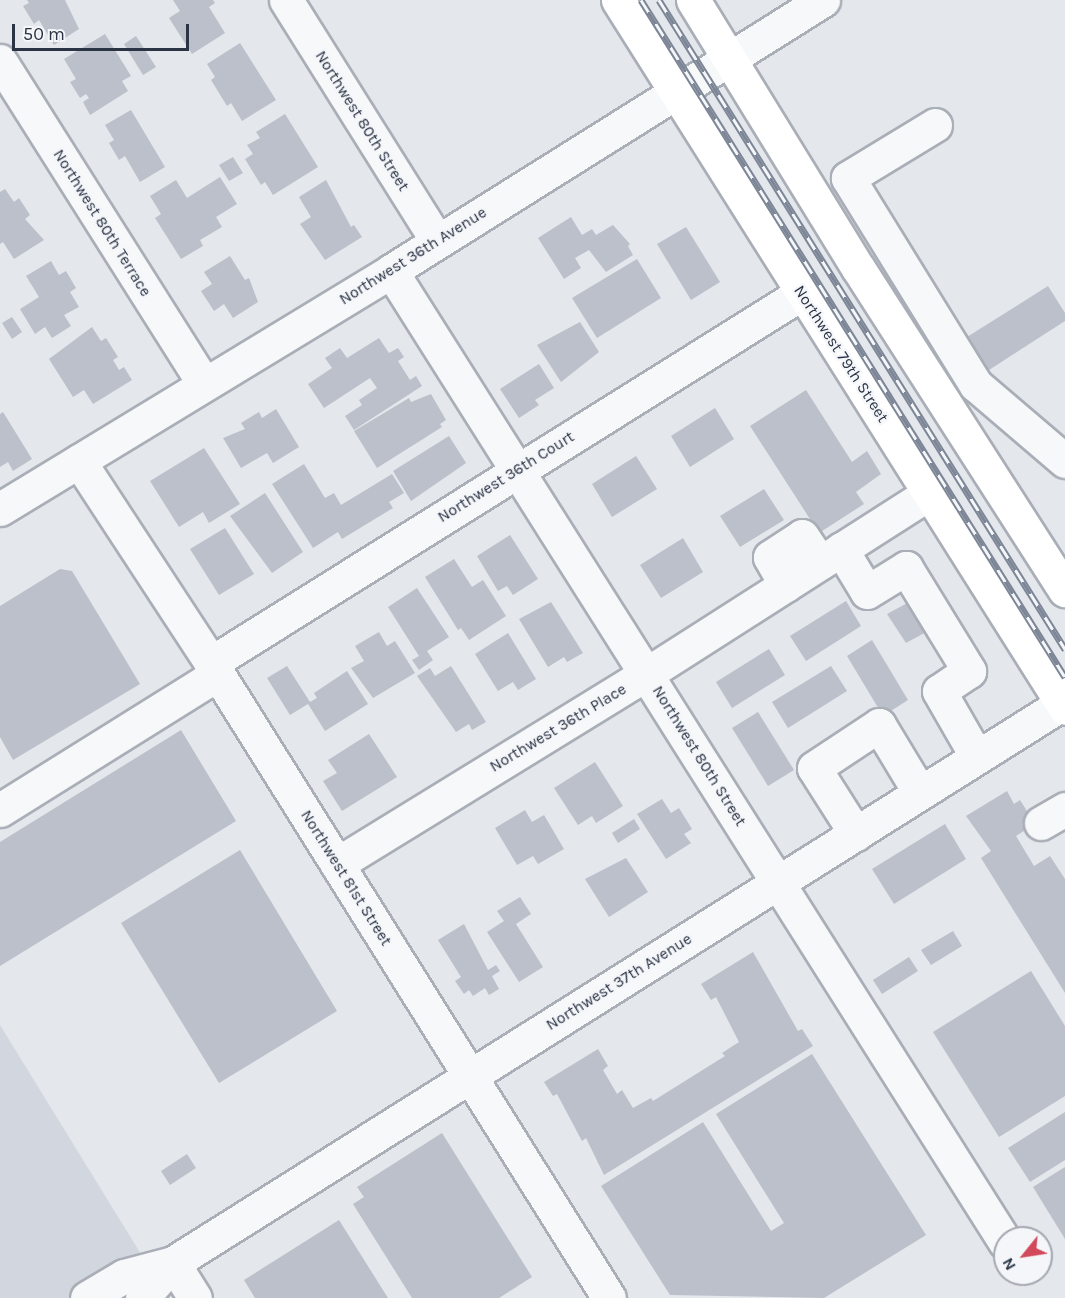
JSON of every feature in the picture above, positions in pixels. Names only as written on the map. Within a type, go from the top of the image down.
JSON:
[{"type":"main road","name":"Northwest 79th Street","points":[[618,0],[1064,704]]},
{"type":"main road","points":[[693,0],[1065,590]]},
{"type":"street","name":"Northwest 80th Street","points":[[286,0],[437,242]]},
{"type":"street","name":"Northwest 36th Avenue","points":[[0,509],[391,271],[823,0]]},
{"type":"street","name":"Northwest 80th Terrace","points":[[0,61],[204,384]]},
{"type":"street","points":[[935,125],[848,178],[976,385],[1065,461]]},
{"type":"street","name":"Northwest 80th Street","points":[[391,271],[648,673],[777,883],[995,1226]]},
{"type":"street","name":"Northwest 36th Court","points":[[0,810],[518,469],[802,293]]},
{"type":"street","name":"Northwest 81st Street","points":[[79,460],[214,668],[609,1298]]},
{"type":"street","name":"Northwest 36th Place","points":[[337,864],[648,673],[930,493]]},
{"type":"street","points":[[831,556],[867,592],[906,568],[969,671],[939,691],[977,757]]},
{"type":"street","name":"Northwest 37th Avenue","points":[[142,1298],[173,1263],[1064,704]]},
{"type":"street","points":[[856,834],[814,768],[879,725],[920,793]]},
{"type":"street","points":[[173,1263],[195,1298]]},
{"type":"street","name":"Northwest 37th Avenue","points":[[87,1298],[124,1276],[173,1263]]},
{"type":"shaded area","points":[[0,1025],[168,1298],[0,1298]]},
{"type":"building","points":[[27,0],[65,0],[79,29],[54,45],[39,20],[34,24],[23,6],[29,3]]},
{"type":"building","points":[[173,0],[213,0],[215,3],[209,7],[225,33],[192,54],[169,18],[180,11]]},
{"type":"building","points":[[105,34],[131,76],[122,81],[128,91],[90,115],[83,102],[89,98],[86,94],[80,98],[70,82],[76,79],[64,59]]},
{"type":"building","points":[[136,36],[156,67],[143,75],[124,44]]},
{"type":"building","points":[[240,43],[276,100],[242,121],[231,103],[227,106],[211,80],[215,77],[207,64]]},
{"type":"building","points":[[131,110],[165,167],[140,182],[125,156],[119,160],[109,143],[114,140],[105,125]]},
{"type":"building","points":[[285,114],[318,167],[273,195],[265,182],[261,185],[245,159],[253,154],[247,145],[260,138],[256,132]]},
{"type":"building","points":[[233,157],[243,173],[229,181],[219,165]]},
{"type":"building","points":[[220,177],[237,204],[216,217],[222,227],[200,240],[203,246],[181,259],[155,218],[161,214],[150,196],[176,180],[187,198]]},
{"type":"building","points":[[326,180],[351,227],[354,225],[362,237],[325,260],[300,224],[311,217],[299,197]]},
{"type":"building","points":[[5,189],[14,202],[19,198],[30,215],[25,219],[44,240],[14,259],[3,242],[0,244],[0,192]]},
{"type":"building","points":[[571,217],[582,235],[592,229],[596,235],[613,225],[630,244],[628,246],[633,255],[606,272],[589,250],[575,258],[581,268],[564,279],[538,238]]},
{"type":"building","points":[[686,227],[720,282],[691,300],[657,244]]},
{"type":"building","points":[[230,256],[245,280],[249,278],[258,302],[233,318],[224,304],[214,311],[201,291],[212,284],[204,272]]},
{"type":"building","points":[[637,259],[661,298],[597,338],[572,298]]},
{"type":"building","points":[[51,261],[59,275],[66,271],[76,288],[70,292],[79,307],[64,315],[71,326],[52,338],[45,327],[35,334],[20,309],[39,297],[26,276]]},
{"type":"building","points":[[1048,286],[1065,313],[1065,321],[989,370],[974,368],[959,342]]},
{"type":"building","points":[[12,317],[22,332],[12,339],[2,323]]},
{"type":"building","points":[[580,322],[599,352],[561,382],[537,345]]},
{"type":"building","points":[[92,327],[101,341],[106,338],[118,357],[113,360],[119,370],[124,367],[132,380],[93,404],[84,390],[73,397],[49,359]]},
{"type":"building","points":[[379,338],[389,353],[398,348],[404,357],[398,361],[410,380],[416,376],[422,386],[354,430],[345,416],[362,405],[359,400],[377,388],[370,378],[324,408],[308,384],[332,368],[325,358],[340,348],[347,358]]},
{"type":"building","points":[[539,364],[554,388],[535,400],[539,405],[519,418],[500,389]]},
{"type":"building","points":[[806,390],[852,462],[867,451],[881,474],[856,492],[864,504],[819,533],[750,426]]},
{"type":"building","points":[[431,394],[446,420],[440,424],[442,427],[377,468],[354,431],[409,398],[411,402]]},
{"type":"building","points":[[715,408],[734,439],[690,467],[671,436]]},
{"type":"building","points":[[276,409],[299,447],[273,463],[267,453],[241,468],[223,438],[245,429],[241,423],[259,412],[262,418]]},
{"type":"building","points":[[3,412],[32,459],[13,471],[8,462],[0,467],[0,414]]},
{"type":"building","points":[[449,436],[466,463],[411,501],[393,471]]},
{"type":"building","points":[[204,448],[240,504],[209,523],[203,512],[179,527],[150,481]]},
{"type":"building","points":[[636,456],[657,489],[612,517],[592,484]]},
{"type":"building","points":[[304,464],[325,498],[334,493],[341,505],[392,474],[404,493],[389,502],[393,508],[342,539],[338,532],[313,548],[272,484]]},
{"type":"building","points":[[764,489],[784,520],[740,547],[720,516]]},
{"type":"building","points":[[265,493],[303,552],[272,573],[230,516]]},
{"type":"building","points":[[225,528],[254,574],[219,595],[190,549]]},
{"type":"building","points":[[510,535],[538,579],[513,595],[507,586],[498,591],[477,556]]},
{"type":"building","points":[[683,538],[703,572],[661,598],[640,565]]},
{"type":"building","points":[[454,559],[472,587],[483,580],[506,616],[469,640],[461,628],[458,630],[425,577]]},
{"type":"building","points":[[60,569],[72,571],[140,684],[13,760],[0,737],[0,606]]},
{"type":"building","points":[[417,588],[449,637],[427,651],[433,660],[419,670],[412,660],[419,656],[388,607]]},
{"type":"building","points":[[846,601],[861,626],[806,661],[790,636]]},
{"type":"building","points":[[911,601],[928,631],[906,643],[887,614]]},
{"type":"building","points":[[551,602],[583,653],[567,662],[564,657],[548,667],[519,619]]},
{"type":"building","points":[[379,632],[387,646],[395,641],[415,673],[373,698],[351,668],[364,661],[355,646]]},
{"type":"building","points":[[508,633],[536,679],[518,690],[513,682],[498,691],[475,654]]},
{"type":"building","points":[[872,640],[908,700],[883,716],[847,656]]},
{"type":"building","points":[[769,649],[785,675],[732,708],[716,682]]},
{"type":"building","points":[[287,666],[310,702],[317,698],[314,693],[347,671],[368,704],[325,731],[308,704],[290,715],[267,678]]},
{"type":"building","points":[[451,666],[486,722],[472,730],[469,724],[456,732],[417,676],[430,668],[435,676]]},
{"type":"building","points":[[831,666],[847,691],[788,728],[772,702]]},
{"type":"building","points":[[758,712],[794,770],[768,786],[732,728]]},
{"type":"building","points":[[181,730],[236,821],[0,966],[0,842]]},
{"type":"building","points":[[369,734],[397,777],[342,811],[323,781],[337,773],[328,760]]},
{"type":"building","points":[[595,762],[623,806],[596,823],[592,816],[578,825],[554,788]]},
{"type":"building","points":[[1007,791],[1014,804],[1020,800],[1035,824],[1016,836],[1034,866],[1050,856],[1065,879],[1065,993],[981,858],[991,851],[966,816]]},
{"type":"building","points":[[662,799],[671,813],[679,808],[692,829],[684,834],[691,843],[666,859],[637,814]]},
{"type":"building","points":[[525,810],[532,822],[544,815],[564,849],[538,864],[533,856],[517,865],[495,828]]},
{"type":"building","points":[[634,819],[640,829],[618,843],[612,833]]},
{"type":"building","points":[[945,824],[966,859],[894,904],[872,869]]},
{"type":"building","points":[[240,850],[337,1011],[219,1083],[121,923]]},
{"type":"building","points":[[626,858],[648,892],[609,917],[585,879]]},
{"type":"building","points":[[520,897],[531,914],[516,924],[543,967],[519,982],[487,932],[504,921],[497,911]]},
{"type":"building","points":[[464,924],[488,970],[496,965],[500,971],[492,976],[499,989],[489,995],[485,988],[473,996],[469,990],[464,994],[455,981],[461,977],[438,940]]},
{"type":"building","points":[[953,931],[962,946],[931,965],[921,950]]},
{"type":"building","points":[[753,952],[798,1031],[802,1029],[813,1046],[604,1175],[586,1138],[582,1141],[557,1094],[553,1096],[544,1082],[598,1049],[608,1066],[603,1070],[617,1094],[622,1090],[633,1108],[651,1098],[653,1101],[725,1056],[722,1053],[739,1042],[716,997],[711,1000],[701,984]]},
{"type":"building","points":[[909,957],[918,971],[882,994],[873,980]]},
{"type":"building","points":[[1031,971],[1065,1026],[1065,1096],[999,1137],[933,1032]]},
{"type":"building","points":[[812,1054],[926,1235],[824,1298],[670,1295],[601,1186],[703,1122],[771,1231],[784,1223],[716,1114]]},
{"type":"building","points":[[1065,1112],[1065,1160],[1030,1182],[1008,1148]]},
{"type":"building","points":[[442,1133],[532,1277],[499,1298],[412,1298],[353,1204],[364,1197],[357,1187]]},
{"type":"building","points":[[187,1154],[196,1168],[170,1185],[161,1171]]},
{"type":"building","points":[[1065,1167],[1065,1239],[1033,1187]]},
{"type":"building","points":[[339,1220],[388,1298],[255,1298],[244,1280]]},
{"type":"railway","points":[[641,0],[1065,677]]},
{"type":"railway","points":[[659,0],[1065,649]]}]
